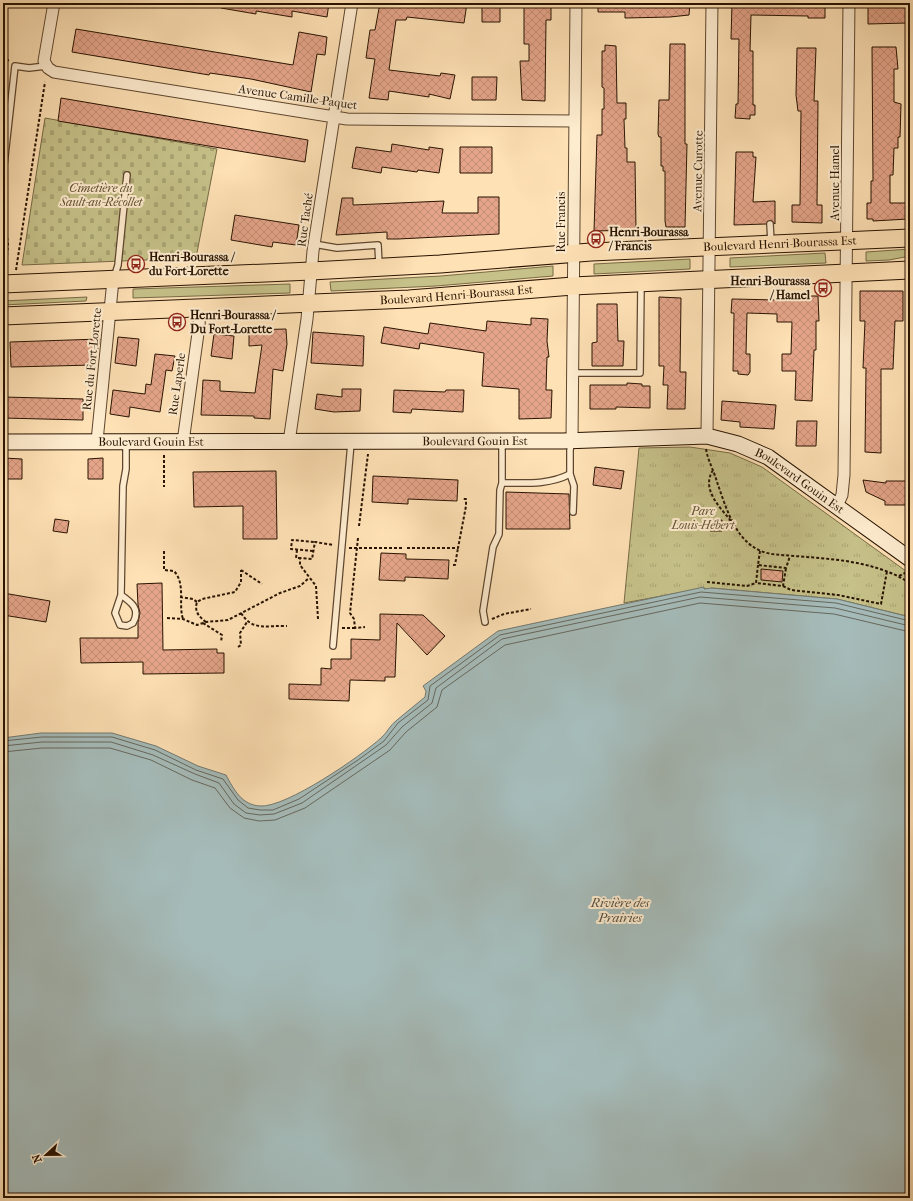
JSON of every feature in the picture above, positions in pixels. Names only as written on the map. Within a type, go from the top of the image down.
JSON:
[{"type":"main road","name":"Boulevard Henri-Bourassa Est","points":[[5,276],[113,280],[379,268],[574,253],[910,238]]},
{"type":"main road","name":"Boulevard Henri-Bourassa Est","points":[[3,316],[425,298],[641,282],[910,270]]},
{"type":"street","points":[[46,66],[44,56],[54,3]]},
{"type":"street","name":"Rue Taché","points":[[289,442],[309,303],[314,244],[352,3]]},
{"type":"street","name":"Rue Francis","points":[[572,441],[576,3]]},
{"type":"street","name":"Avenue Curotte","points":[[707,441],[712,3]]},
{"type":"street","name":"Avenue Hamel","points":[[837,506],[842,495],[844,475],[849,3]]},
{"type":"street","name":"Avenue Camille-Paquet","points":[[46,66],[54,72],[351,120],[574,122]]},
{"type":"street","name":"Rue du Fort-Lorette","points":[[97,441],[113,280]]},
{"type":"street","name":"Rue Laperle","points":[[183,442],[199,326],[200,307]]},
{"type":"street","name":"Boulevard Gouin Est","points":[[3,442],[707,441],[738,444],[768,457],[837,506],[909,565]]},
{"type":"lane","points":[[3,174],[15,66],[29,68],[46,66]]},
{"type":"lane","points":[[113,280],[118,265],[127,175]]},
{"type":"lane","points":[[770,224],[771,244]]},
{"type":"lane","points":[[314,244],[337,248],[378,245],[379,268]]},
{"type":"lane","points":[[572,373],[640,373],[641,282]]},
{"type":"lane","points":[[485,622],[483,611],[493,547],[499,534],[500,490],[502,483],[502,441]]},
{"type":"lane","points":[[572,441],[570,450],[570,474],[574,486],[573,512]]},
{"type":"lane","points":[[121,595],[133,604],[136,612],[133,623],[127,626],[120,625],[115,613],[121,595],[122,486],[126,469],[126,442]]},
{"type":"lane","points":[[333,646],[351,442]]},
{"type":"lane","points":[[502,483],[545,482],[570,474]]},
{"type":"path","points":[[16,270],[45,82]]},
{"type":"path","points":[[3,213],[8,243],[5,276]]},
{"type":"path","points":[[707,441],[713,470],[731,521]]},
{"type":"path","points":[[164,451],[164,487]]},
{"type":"path","points":[[359,526],[368,451]]},
{"type":"path","points":[[713,470],[708,480],[711,493],[715,501],[744,537],[760,551],[790,556],[855,562],[888,571],[900,576],[910,583]]},
{"type":"path","points":[[453,565],[455,565],[466,506],[466,499],[463,499]]},
{"type":"path","points":[[722,524],[731,521]]},
{"type":"path","points":[[355,628],[354,619],[350,613],[358,538]]},
{"type":"path","points":[[313,551],[291,549],[292,540],[337,545]]},
{"type":"path","points":[[297,550],[296,558],[312,558],[315,542]]},
{"type":"path","points":[[348,547],[402,548]]},
{"type":"path","points":[[407,548],[458,548]]},
{"type":"path","points":[[164,551],[164,570],[176,573],[180,582],[180,608],[183,619]]},
{"type":"path","points":[[756,584],[760,551]]},
{"type":"path","points":[[783,586],[790,556]]},
{"type":"path","points":[[300,558],[300,565],[316,586],[318,619]]},
{"type":"path","points":[[758,565],[786,568]]},
{"type":"path","points":[[900,576],[909,565]]},
{"type":"path","points":[[197,602],[202,599],[236,592],[241,582],[241,570],[262,584]]},
{"type":"path","points":[[707,582],[748,586],[756,584],[783,586],[791,590],[838,595],[881,604],[888,571]]},
{"type":"path","points":[[167,618],[183,619],[197,625],[228,620],[280,593],[300,586],[310,578]]},
{"type":"path","points":[[180,597],[193,599],[197,602]]},
{"type":"path","points":[[197,602],[196,607],[198,615],[205,623],[222,635],[221,642]]},
{"type":"path","points":[[485,622],[504,614],[531,609]]},
{"type":"path","points":[[241,614],[247,622],[260,626],[287,626]]},
{"type":"path","points":[[238,647],[241,645],[240,633],[247,622]]},
{"type":"path","points":[[335,628],[365,627]]},
{"type":"green space","name":"Cimetière du Sault-au-Récollet","points":[[45,118],[217,149],[196,258],[22,265]]},
{"type":"green space","points":[[910,249],[910,256],[889,260],[866,261],[866,252]]},
{"type":"green space","points":[[825,253],[826,263],[730,267],[730,258]]},
{"type":"green space","points":[[690,259],[690,269],[594,274],[594,264]]},
{"type":"green space","points":[[553,266],[553,276],[436,286],[331,291],[330,282],[441,276]]},
{"type":"green space","points":[[290,284],[290,293],[133,298],[133,289]]},
{"type":"green space","points":[[87,297],[86,301],[3,305],[3,301]]},
{"type":"green space","name":"Parc Louis-Hébert","points":[[690,447],[730,453],[762,467],[910,574],[910,617],[837,599],[711,588],[624,603],[639,448]]},
{"type":"water","name":"Rivière des Prairies","points":[[704,587],[704,589],[711,588],[837,599],[910,617],[910,1198],[3,1198],[3,738],[41,733],[112,733],[156,746],[198,766],[226,775],[239,796],[248,803],[260,806],[272,804],[287,799],[323,780],[371,746],[383,736],[395,722],[425,697],[426,691],[423,686],[498,631]]},
{"type":"building","points":[[221,3],[329,3],[327,17],[292,11],[292,17],[256,11],[256,14],[221,8]]},
{"type":"building","points":[[380,3],[467,3],[464,23],[407,17],[406,20],[396,20],[389,70],[440,76],[441,73],[455,75],[450,99],[429,94],[429,97],[389,91],[388,100],[369,98],[375,59],[366,58],[370,30],[375,30]]},
{"type":"building","points":[[482,3],[500,3],[500,22],[482,22]]},
{"type":"building","points":[[524,3],[551,3],[551,20],[546,20],[545,101],[522,100],[520,61],[529,61],[529,44],[524,44]]},
{"type":"building","points":[[598,3],[690,3],[689,15],[625,18],[625,12],[598,12]]},
{"type":"building","points":[[732,3],[825,3],[825,18],[808,18],[808,16],[751,15],[750,51],[753,51],[753,105],[755,105],[755,115],[750,115],[750,119],[735,118],[736,104],[738,104],[739,39],[731,39]]},
{"type":"building","points":[[896,3],[910,3],[910,21],[908,21],[908,23],[868,24],[868,7],[896,7]]},
{"type":"building","points":[[76,29],[293,65],[299,32],[327,37],[325,55],[317,54],[311,92],[251,79],[210,73],[209,75],[72,52]]},
{"type":"building","points":[[670,44],[685,44],[685,144],[687,144],[685,227],[666,227],[665,221],[665,171],[663,171],[663,166],[661,166],[661,137],[659,137],[658,134],[659,100],[669,100]]},
{"type":"building","points":[[605,45],[616,46],[617,103],[626,103],[626,119],[624,119],[625,148],[627,148],[627,162],[635,162],[636,230],[594,231],[597,135],[602,135],[602,109],[604,109],[604,88],[602,87],[602,51],[605,51]]},
{"type":"building","points":[[872,47],[896,47],[898,69],[894,69],[894,102],[901,104],[900,137],[898,137],[898,148],[894,148],[893,175],[890,175],[890,203],[908,203],[908,219],[873,221],[873,219],[867,219],[867,203],[871,203],[871,181],[873,181]]},
{"type":"building","points":[[797,48],[816,48],[814,101],[818,101],[817,205],[822,205],[822,223],[792,222],[792,205],[800,205],[801,111],[798,111],[796,95]]},
{"type":"building","points":[[472,77],[497,77],[496,100],[472,100]]},
{"type":"building","points":[[61,98],[308,140],[305,162],[58,121]]},
{"type":"building","points":[[392,144],[429,150],[429,147],[443,149],[439,173],[418,170],[417,172],[382,167],[381,173],[352,168],[356,147],[391,152]]},
{"type":"building","points":[[460,147],[492,147],[492,173],[460,173]]},
{"type":"building","points":[[736,152],[753,152],[753,157],[756,157],[753,202],[775,201],[775,224],[770,220],[766,224],[734,225]]},
{"type":"building","points":[[478,197],[499,197],[499,234],[398,239],[387,239],[387,232],[336,235],[342,198],[353,198],[353,205],[444,201],[442,213],[478,213]]},
{"type":"building","points":[[235,215],[299,225],[296,245],[273,242],[272,247],[231,240]]},
{"type":"building","points":[[860,291],[903,291],[903,321],[895,321],[893,369],[881,369],[881,453],[865,452],[866,368],[863,368],[865,321],[860,321]]},
{"type":"building","points":[[777,296],[818,296],[819,321],[816,321],[816,350],[814,350],[812,401],[795,400],[796,371],[782,371],[782,354],[791,354],[792,322],[777,322],[777,314],[747,313],[746,354],[750,354],[750,372],[748,375],[738,374],[738,371],[733,371],[734,313],[731,313],[732,299],[777,300]]},
{"type":"building","points":[[659,297],[681,298],[680,372],[686,372],[685,409],[667,409],[668,385],[663,385],[664,366],[659,366]]},
{"type":"building","points":[[597,304],[617,304],[618,341],[624,341],[623,366],[592,366],[592,343],[597,342]]},
{"type":"building","points":[[531,318],[548,319],[547,341],[549,357],[547,357],[546,390],[552,390],[551,418],[519,419],[519,389],[482,386],[484,353],[420,343],[419,349],[381,343],[384,327],[428,334],[430,323],[486,331],[487,321],[531,325]]},
{"type":"building","points":[[286,329],[287,344],[283,371],[273,369],[270,419],[254,418],[254,416],[201,415],[203,380],[220,381],[220,391],[255,393],[262,345],[249,346],[249,330]]},
{"type":"building","points":[[313,332],[364,336],[363,366],[311,363]]},
{"type":"building","points":[[214,334],[234,336],[232,359],[211,356]]},
{"type":"building","points":[[118,337],[139,339],[136,366],[115,363]]},
{"type":"building","points":[[100,339],[94,365],[11,367],[10,342]]},
{"type":"building","points":[[155,354],[175,356],[172,371],[166,370],[160,412],[130,407],[129,417],[110,414],[113,390],[145,394],[146,384],[151,385]]},
{"type":"building","points":[[627,383],[650,386],[650,408],[616,407],[616,409],[590,409],[590,385],[627,385]]},
{"type":"building","points":[[342,389],[361,389],[360,411],[334,412],[315,409],[317,394],[342,397]]},
{"type":"building","points":[[394,390],[445,392],[446,390],[464,390],[463,412],[412,409],[411,413],[393,412]]},
{"type":"building","points":[[3,397],[83,399],[83,420],[3,418]]},
{"type":"building","points":[[722,401],[776,405],[774,429],[740,427],[740,422],[721,420]]},
{"type":"building","points":[[797,421],[817,421],[816,446],[796,446]]},
{"type":"building","points":[[4,458],[22,459],[22,479],[3,479]]},
{"type":"building","points":[[103,458],[103,479],[88,479],[88,459]]},
{"type":"building","points":[[595,467],[624,471],[621,489],[593,485]]},
{"type":"building","points":[[276,471],[277,539],[243,539],[243,506],[194,507],[193,472]]},
{"type":"building","points":[[373,476],[458,480],[457,501],[408,499],[408,504],[372,502]]},
{"type":"building","points":[[863,480],[886,483],[886,481],[910,481],[910,505],[885,505],[885,501],[866,492]]},
{"type":"building","points":[[506,492],[569,494],[570,529],[506,529]]},
{"type":"building","points":[[55,519],[69,521],[67,533],[53,531]]},
{"type":"building","points":[[710,520],[722,520],[722,531],[710,531]]},
{"type":"building","points":[[381,553],[406,554],[406,559],[449,560],[448,579],[405,577],[405,581],[379,580]]},
{"type":"building","points":[[761,569],[783,571],[782,582],[761,580]]},
{"type":"building","points":[[162,583],[163,650],[217,649],[217,653],[224,653],[224,673],[143,674],[143,662],[81,663],[80,638],[138,638],[138,622],[140,613],[137,584]]},
{"type":"building","points":[[3,593],[50,601],[46,622],[3,615]]},
{"type":"building","points":[[380,614],[423,615],[445,636],[427,655],[397,623],[395,677],[385,677],[385,681],[350,680],[349,701],[289,699],[289,684],[321,685],[321,668],[331,669],[331,659],[351,659],[351,639],[380,640]]},
{"type":"place","name":"Henri-Bourassa / Francis","points":[[596,239]]},
{"type":"place","name":"Henri-Bourassa / du Fort-Lorette","points":[[136,264]]},
{"type":"place","name":"Henri-Bourassa / Hamel","points":[[823,288]]},
{"type":"place","name":"Henri-Bourassa / Du Fort-Lorette","points":[[177,322]]}]
